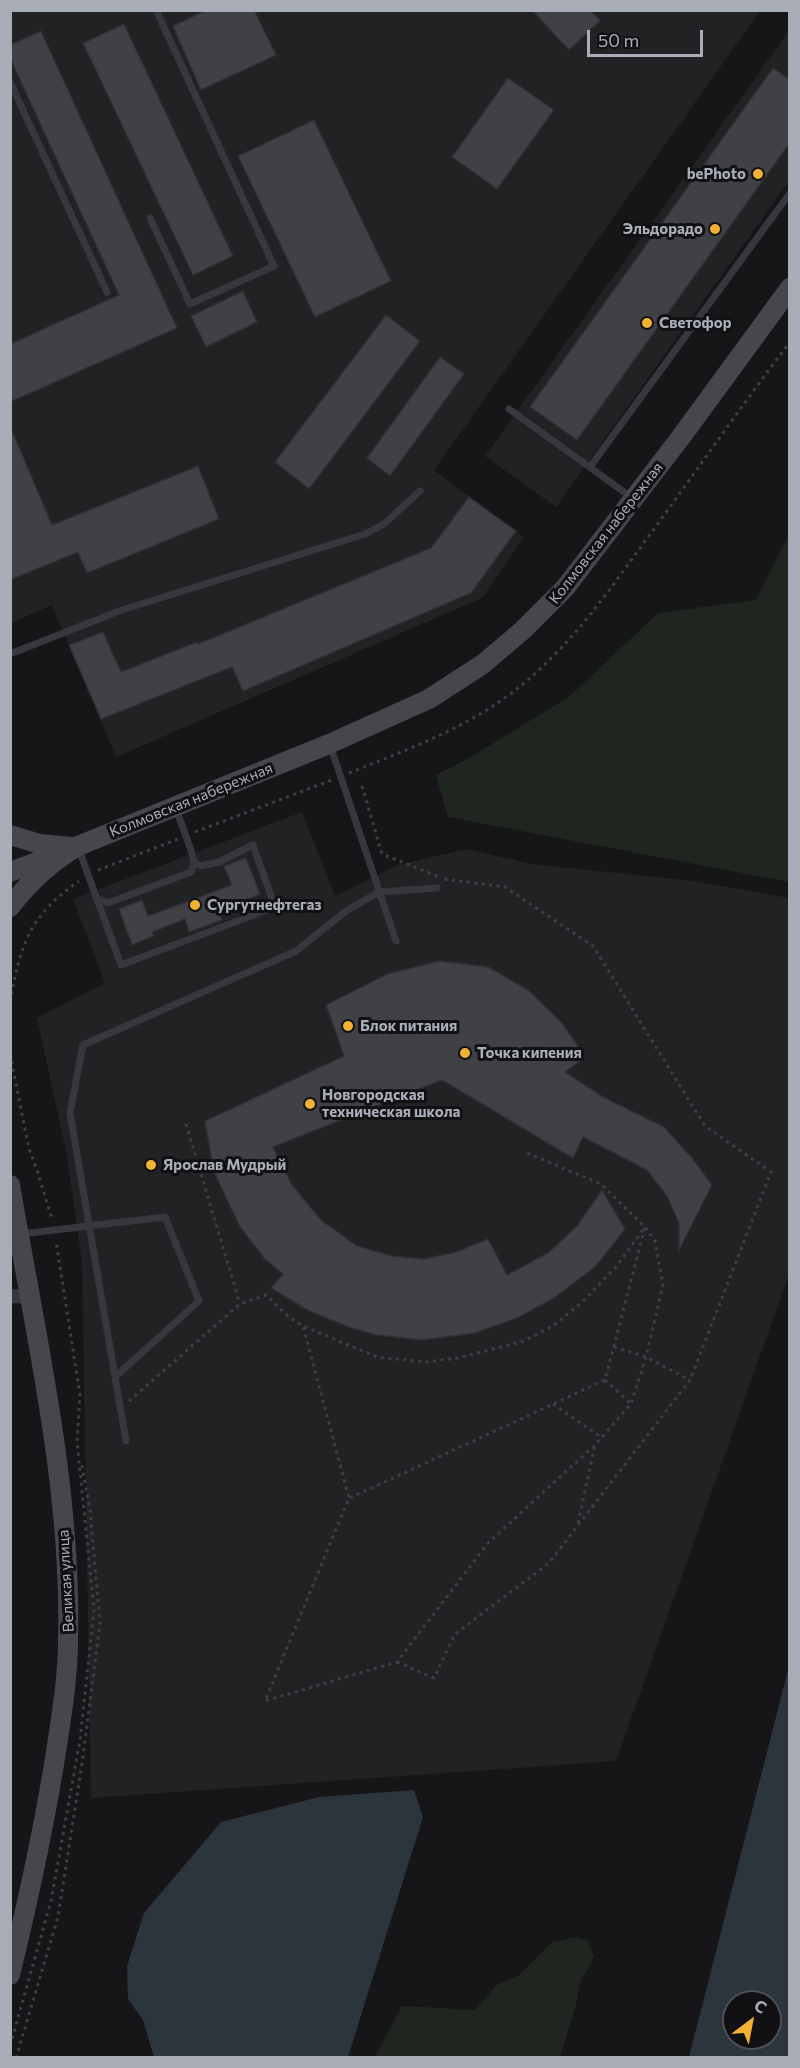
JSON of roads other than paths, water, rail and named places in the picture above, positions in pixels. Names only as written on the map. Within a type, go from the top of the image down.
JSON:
[{"type":"main road","name":"Колмовская набережная","points":[[76,847],[329,744],[429,699],[470,673],[508,644],[565,588],[789,288]]},
{"type":"main road","points":[[10,835],[40,844],[76,847]]},
{"type":"main road","points":[[10,872],[76,847]]},
{"type":"main road","points":[[10,906],[33,880],[76,847]]},
{"type":"main road","name":"Великая улица","points":[[10,1185],[19,1234],[20,1296],[60,1488],[65,1541],[68,1640],[64,1700],[52,1778],[10,1976]]},
{"type":"lane","points":[[150,218],[190,304],[274,266],[156,10]]},
{"type":"lane","points":[[10,82],[107,292]]},
{"type":"lane","points":[[590,467],[789,193]]},
{"type":"lane","points":[[509,409],[634,498]]},
{"type":"lane","points":[[10,654],[119,611],[364,534],[384,524],[420,490]]},
{"type":"lane","points":[[329,744],[396,941]]},
{"type":"lane","points":[[96,898],[108,903],[191,872],[194,862],[176,806]]},
{"type":"lane","points":[[76,847],[121,965],[275,907],[254,845],[219,862],[201,866],[194,862]]},
{"type":"lane","points":[[126,1441],[70,1113],[83,1045],[296,951],[345,911],[379,892],[437,888]]},
{"type":"lane","points":[[19,1234],[165,1217],[199,1301],[115,1377]]},
{"type":"place","name":"bePhoto","points":[[758,174]]},
{"type":"place","name":"Эльдорадо","points":[[715,229]]},
{"type":"place","name":"Светофор","points":[[647,323]]},
{"type":"place","name":"Сургутнефтегаз","points":[[195,905]]},
{"type":"place","name":"Блок питания","points":[[348,1026]]},
{"type":"place","name":"Точка кипения","points":[[465,1053]]},
{"type":"place","name":"Новгородская техническая школа","points":[[310,1104]]},
{"type":"place","name":"Ярослав Мудрый","points":[[151,1165]]}]
